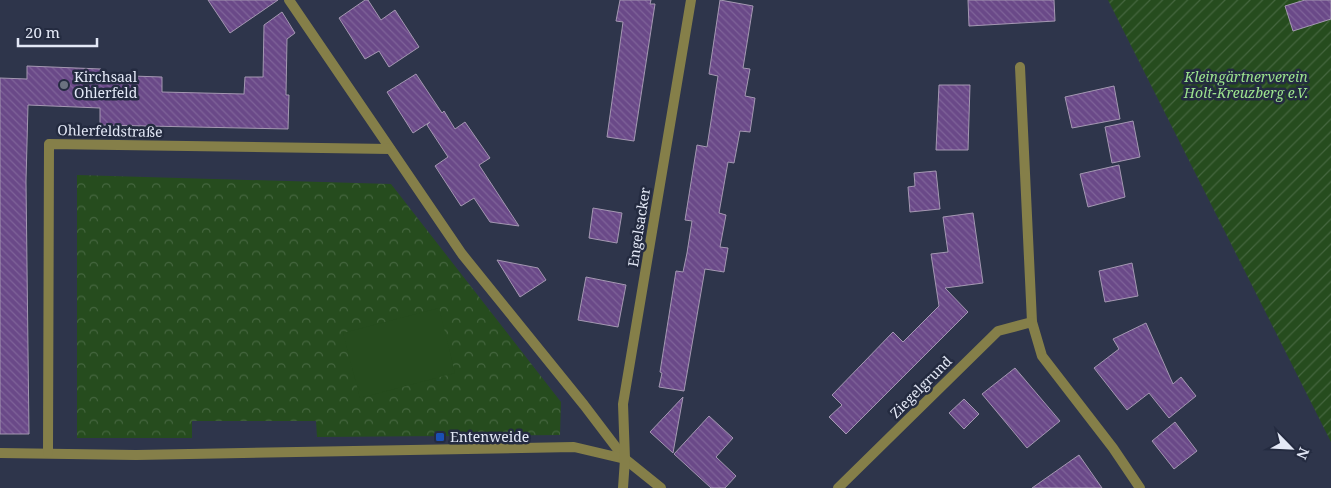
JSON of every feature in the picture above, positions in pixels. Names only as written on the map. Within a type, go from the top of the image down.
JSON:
[{"type":"street","points":[[289,0],[462,254],[584,405],[625,459],[660,488]]},
{"type":"street","name":"Engelsacker","points":[[623,488],[625,459],[623,404],[691,0]]},
{"type":"street","points":[[1020,67],[1032,322],[1042,356],[1113,448],[1140,488]]},
{"type":"street","name":"Ohlerfeldstraße","points":[[48,453],[49,144],[390,149]]},
{"type":"street","name":"Ziegelgrund","points":[[838,488],[998,331],[1032,322]]},
{"type":"street","points":[[0,454],[136,455],[574,447],[625,459]]},
{"type":"green space","name":"Kleingärtnerverein Holt-Kreuzberg e.V.","points":[[1108,0],[1331,0],[1331,442]]},
{"type":"green space","points":[[77,175],[391,184],[561,402],[560,435],[317,437],[316,421],[192,421],[192,438],[77,438]]},
{"type":"green space","points":[[439,308],[455,373],[360,398],[343,333]]},
{"type":"building","points":[[208,0],[278,0],[230,33]]},
{"type":"building","points":[[365,0],[368,0],[381,20],[395,10],[419,47],[389,67],[379,51],[365,59],[339,18]]},
{"type":"building","points":[[620,0],[651,0],[650,4],[655,4],[634,141],[607,137],[623,22],[616,21]]},
{"type":"building","points":[[720,0],[753,6],[743,68],[750,69],[745,96],[755,98],[750,132],[740,131],[734,163],[728,162],[719,213],[726,215],[720,247],[728,248],[724,272],[705,269],[684,391],[659,387],[662,373],[660,372],[676,271],[683,272],[687,253],[692,221],[685,220],[697,145],[707,147],[718,76],[709,74]]},
{"type":"building","points":[[968,0],[1054,0],[1055,21],[969,26]]},
{"type":"building","points":[[1305,0],[1331,0],[1331,19],[1293,31],[1285,6]]},
{"type":"building","points":[[282,12],[295,33],[287,39],[286,95],[289,95],[288,129],[100,125],[100,108],[28,105],[26,181],[29,434],[0,434],[0,78],[27,79],[27,66],[101,69],[101,75],[162,77],[162,92],[244,94],[245,77],[263,77],[264,25]]},
{"type":"building","points":[[416,74],[455,129],[465,122],[490,158],[479,165],[519,226],[490,222],[474,198],[461,206],[435,166],[448,157],[427,125],[430,122],[413,133],[387,92]]},
{"type":"building","points":[[939,85],[970,85],[968,150],[936,150]]},
{"type":"building","points":[[1114,86],[1120,119],[1072,128],[1065,97]]},
{"type":"building","points":[[1133,121],[1140,157],[1112,163],[1105,127]]},
{"type":"building","points":[[1119,165],[1125,197],[1088,207],[1080,174]]},
{"type":"building","points":[[936,171],[940,209],[910,212],[908,187],[915,186],[914,173]]},
{"type":"building","points":[[593,208],[622,213],[617,243],[589,238]]},
{"type":"building","points":[[973,213],[983,283],[945,288],[968,312],[846,434],[829,417],[842,405],[832,395],[893,332],[903,342],[939,306],[931,254],[948,252],[943,217]]},
{"type":"building","points":[[497,260],[538,268],[546,280],[520,297]]},
{"type":"building","points":[[1132,263],[1138,296],[1105,302],[1099,271]]},
{"type":"building","points":[[586,277],[626,285],[618,327],[578,320]]},
{"type":"building","points":[[1146,323],[1173,384],[1181,377],[1196,396],[1169,418],[1149,393],[1127,410],[1094,368],[1119,349],[1113,339]]},
{"type":"building","points":[[1015,368],[1060,421],[1027,448],[982,394]]},
{"type":"building","points":[[683,397],[673,453],[650,432]]},
{"type":"building","points":[[964,399],[979,414],[964,429],[949,413]]},
{"type":"building","points":[[709,416],[733,438],[716,457],[736,476],[725,488],[711,488],[674,454]]},
{"type":"building","points":[[1175,422],[1197,451],[1174,469],[1152,441]]},
{"type":"building","points":[[1079,455],[1102,488],[1032,488]]},
{"type":"place","name":"Kirchsaal Ohlerfeld","points":[[64,85]]},
{"type":"place","name":"Entenweide","points":[[440,437]]}]
